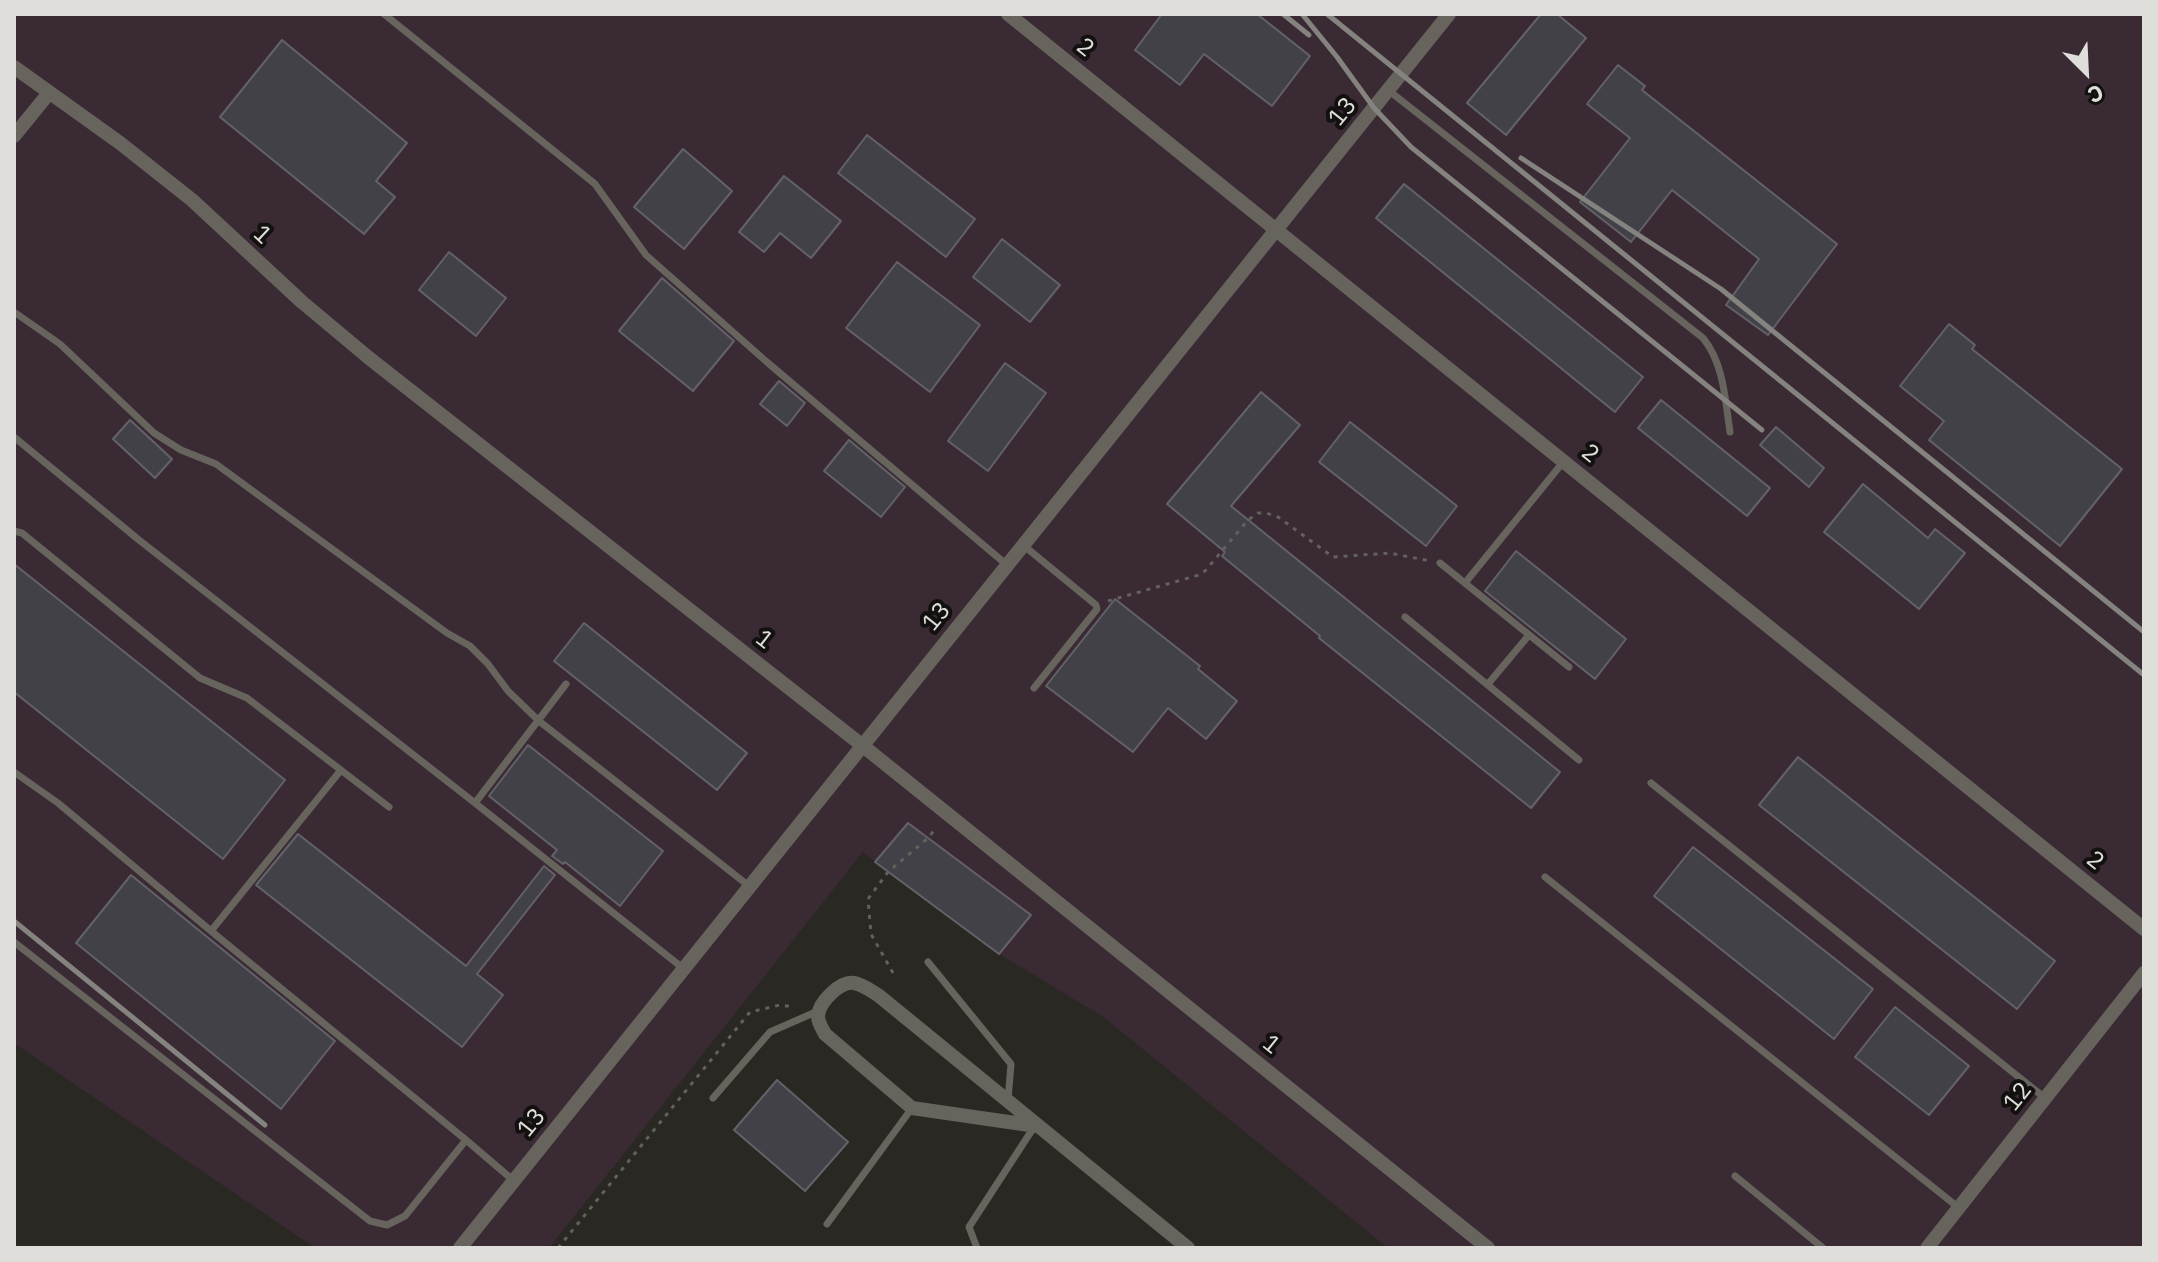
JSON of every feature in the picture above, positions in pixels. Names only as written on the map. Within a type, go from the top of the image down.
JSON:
[{"type":"street","name":"2","points":[[1008,14],[2144,929]]},
{"type":"street","name":"13","points":[[460,1248],[1449,14]]},
{"type":"street","name":"1","points":[[14,67],[120,143],[192,200],[302,302],[381,368],[863,746],[1488,1248]]},
{"type":"street","points":[[14,136],[49,93]]},
{"type":"street","name":"12","points":[[1927,1248],[2144,973]]},
{"type":"street","points":[[1036,1126],[912,1108],[825,1034],[818,1011],[832,992],[846,983],[857,983],[878,995],[1188,1248]]},
{"type":"lane","points":[[384,14],[595,184],[646,255],[768,363],[1007,565]]},
{"type":"lane","points":[[1388,90],[1703,338],[1713,350],[1718,365],[1730,432]]},
{"type":"lane","points":[[15,314],[60,344],[154,433],[181,450],[216,464],[447,633],[470,646],[508,691],[539,721],[750,886]]},
{"type":"lane","points":[[14,437],[139,540],[684,969]]},
{"type":"lane","points":[[1465,583],[1564,461]]},
{"type":"lane","points":[[14,531],[22,533],[200,678],[247,698],[389,807]]},
{"type":"lane","points":[[1023,545],[1097,609],[1034,688]]},
{"type":"lane","points":[[1440,563],[1569,667]]},
{"type":"lane","points":[[1405,617],[1579,760]]},
{"type":"lane","points":[[1488,684],[1529,635]]},
{"type":"lane","points":[[475,803],[566,684]]},
{"type":"lane","points":[[211,931],[341,770]]},
{"type":"lane","points":[[14,772],[58,803],[514,1181]]},
{"type":"lane","points":[[1651,783],[2045,1098]]},
{"type":"lane","points":[[1545,877],[1959,1208]]},
{"type":"lane","points":[[14,942],[370,1221],[387,1225],[405,1216],[466,1140]]},
{"type":"lane","points":[[928,962],[1011,1064],[1008,1100]]},
{"type":"lane","points":[[713,1098],[770,1032],[818,1011]]},
{"type":"lane","points":[[827,1224],[912,1108]]},
{"type":"lane","points":[[977,1248],[969,1227],[1036,1126]]},
{"type":"lane","points":[[1735,1176],[1823,1248]]},
{"type":"path","points":[[1096,605],[1199,575],[1248,520],[1258,513],[1278,517],[1328,556],[1390,553],[1440,563]]},
{"type":"path","points":[[893,973],[871,934],[868,899],[888,872],[928,838]]},
{"type":"path","points":[[558,1248],[750,1012],[780,1005],[818,1011]]},
{"type":"shaded area","points":[[14,14],[2144,14],[2144,1248],[1388,1248],[1102,1016],[999,954],[863,852],[549,1248],[315,1248],[14,1043]]},
{"type":"building","points":[[1162,14],[1257,14],[1310,56],[1272,106],[1204,54],[1180,85],[1135,50]]},
{"type":"building","points":[[1541,14],[1557,14],[1586,38],[1506,135],[1467,103]]},
{"type":"building","points":[[282,40],[407,143],[376,181],[395,197],[364,234],[220,117]]},
{"type":"building","points":[[1618,65],[1645,86],[1642,90],[1837,244],[1768,335],[1726,305],[1759,259],[1672,190],[1631,242],[1580,202],[1630,138],[1587,104]]},
{"type":"building","points":[[867,135],[975,219],[946,257],[838,173]]},
{"type":"building","points":[[683,149],[732,191],[684,249],[634,207]]},
{"type":"building","points":[[784,176],[841,221],[811,258],[780,233],[764,252],[739,232]]},
{"type":"building","points":[[1404,184],[1643,377],[1615,412],[1376,218]]},
{"type":"building","points":[[1002,239],[1060,285],[1030,322],[973,277]]},
{"type":"building","points":[[449,252],[506,298],[476,336],[419,290]]},
{"type":"building","points":[[897,262],[980,325],[930,392],[846,328]]},
{"type":"building","points":[[662,278],[734,341],[693,391],[619,331]]},
{"type":"building","points":[[1949,324],[1975,345],[1972,349],[2122,469],[2060,546],[1929,440],[1944,421],[1900,386]]},
{"type":"building","points":[[1005,363],[1046,393],[988,471],[948,441]]},
{"type":"building","points":[[779,381],[805,403],[787,426],[760,404]]},
{"type":"building","points":[[1261,392],[1300,425],[1231,506],[1560,772],[1531,808],[1319,638],[1222,556],[1225,552],[1167,504]]},
{"type":"building","points":[[1661,400],[1770,488],[1747,516],[1638,428]]},
{"type":"building","points":[[130,420],[172,459],[155,478],[113,439]]},
{"type":"building","points":[[1350,422],[1457,506],[1426,546],[1319,462]]},
{"type":"building","points":[[1776,427],[1824,468],[1809,487],[1760,445]]},
{"type":"building","points":[[849,440],[905,487],[881,517],[824,471]]},
{"type":"building","points":[[1863,484],[1928,538],[1935,529],[1965,553],[1919,609],[1824,532]]},
{"type":"building","points":[[1516,551],[1626,639],[1595,679],[1485,591]]},
{"type":"building","points":[[14,564],[285,780],[223,859],[14,692]]},
{"type":"building","points":[[1115,599],[1200,666],[1198,669],[1237,701],[1206,739],[1168,708],[1133,752],[1046,686]]},
{"type":"building","points":[[584,623],[747,753],[717,790],[554,661]]},
{"type":"building","points":[[528,745],[663,851],[620,906],[565,862],[563,864],[552,856],[557,850],[489,796]]},
{"type":"building","points":[[1798,757],[2055,961],[2017,1009],[1759,805]]},
{"type":"building","points":[[908,823],[1031,915],[999,954],[875,862]]},
{"type":"building","points":[[298,834],[466,966],[544,866],[555,875],[477,974],[503,995],[462,1047],[256,885]]},
{"type":"building","points":[[1693,847],[1873,989],[1834,1039],[1654,896]]},
{"type":"building","points":[[131,875],[335,1041],[281,1109],[76,943]]},
{"type":"building","points":[[1895,1007],[1969,1066],[1929,1115],[1855,1057]]},
{"type":"building","points":[[777,1080],[848,1142],[805,1191],[734,1130]]},
{"type":"railway","points":[[1283,14],[1309,35]]},
{"type":"railway","points":[[1302,14],[1374,108],[1411,147],[1762,430]]},
{"type":"railway","points":[[1327,14],[2144,675]]},
{"type":"railway","points":[[1521,158],[1721,289],[2144,632]]},
{"type":"railway","points":[[14,921],[265,1125]]}]
